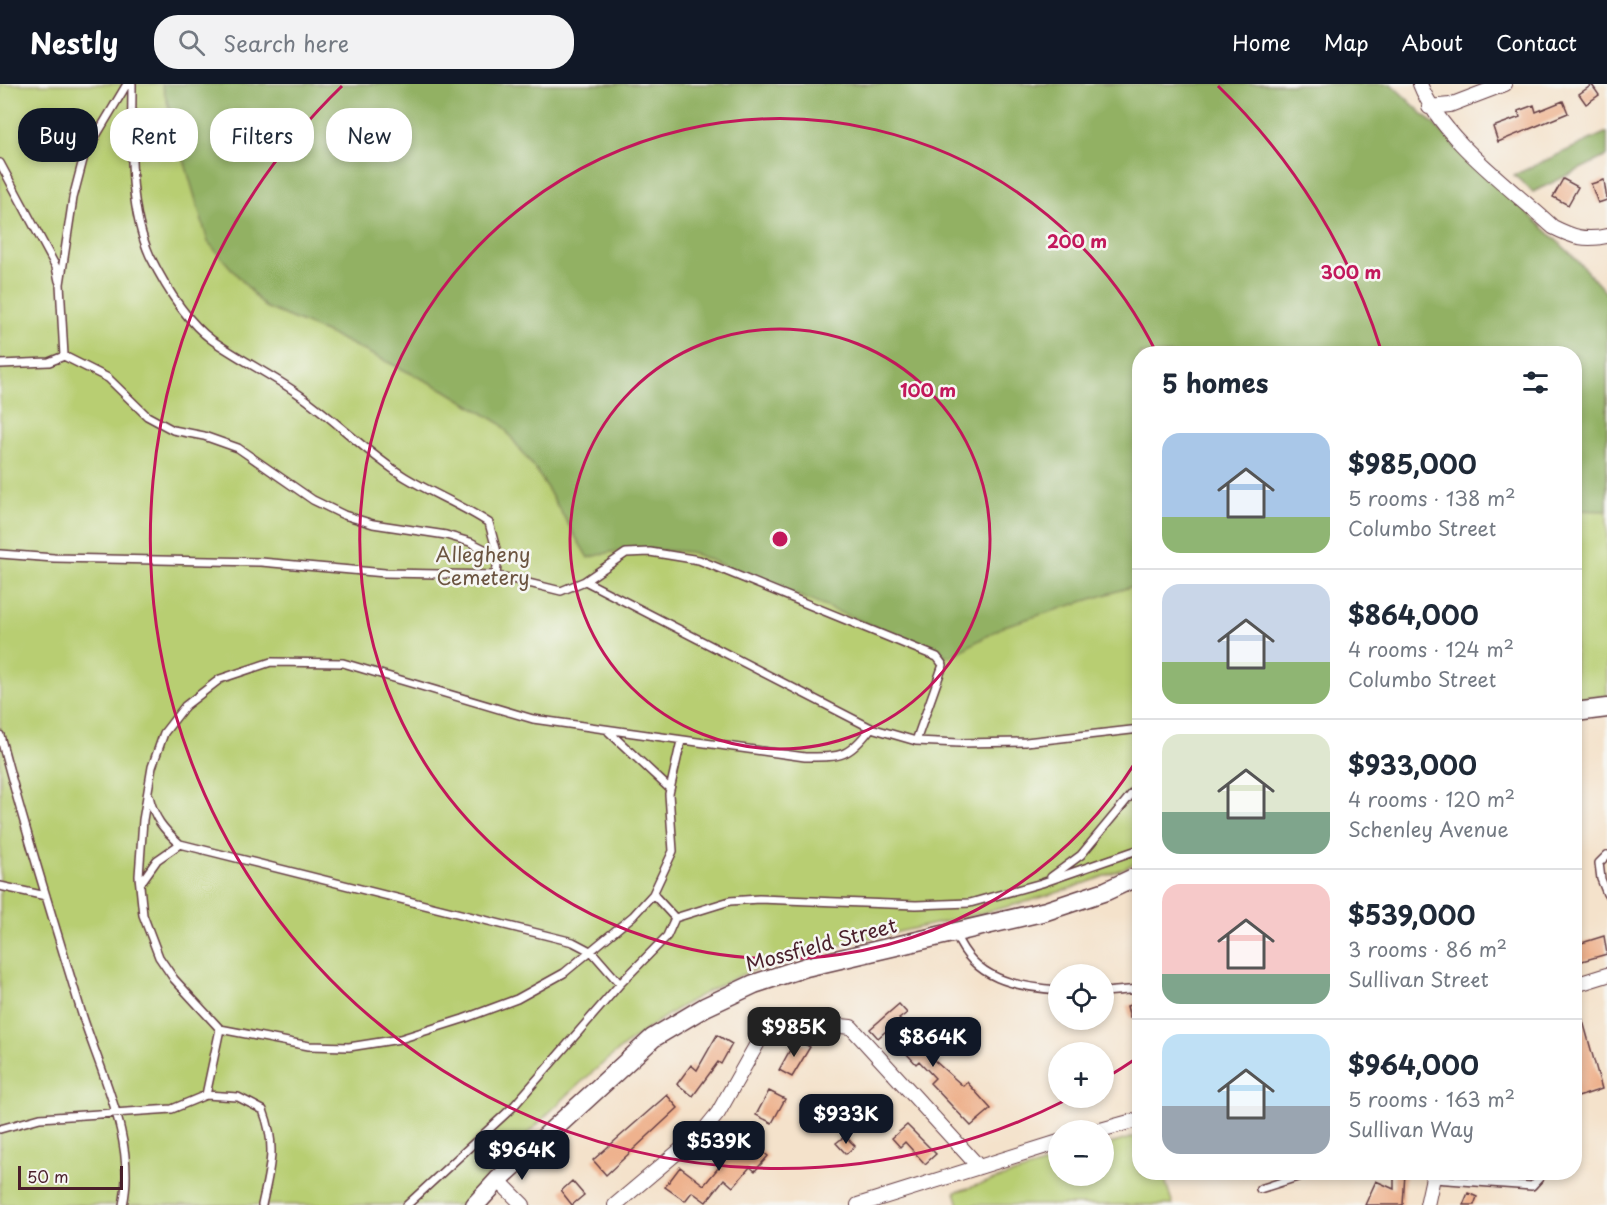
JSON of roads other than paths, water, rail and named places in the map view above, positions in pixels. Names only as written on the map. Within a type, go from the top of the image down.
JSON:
[{"type":"street","points":[[1419,84],[1429,106],[1445,128],[1553,227],[1571,236],[1589,240],[1607,236]]},
{"type":"street","points":[[1429,106],[1450,105],[1506,84]]},
{"type":"street","points":[[1582,711],[1607,708]]},
{"type":"street","name":"Mossfield Street","points":[[475,1205],[498,1180],[653,1038],[705,1006],[754,984],[806,967],[1046,911],[1106,891],[1132,879]]},
{"type":"street","points":[[1582,983],[1607,975]]},
{"type":"street","points":[[615,1205],[705,1129],[718,1113],[766,1028],[780,1020],[851,1027],[979,1167]]},
{"type":"street","points":[[1114,1126],[1132,1121]]},
{"type":"street","points":[[858,1205],[1048,1145]]},
{"type":"street","points":[[498,1180],[523,1205]]},
{"type":"street","points":[[1427,1205],[1433,1180]]},
{"type":"lane","points":[[60,284],[73,198],[84,156],[127,84]]},
{"type":"lane","points":[[132,84],[134,170],[141,224],[150,254],[189,317],[210,338],[299,394],[363,447],[406,478],[467,509],[489,523],[498,556],[496,575]]},
{"type":"lane","points":[[0,163],[56,267],[60,284],[64,356]]},
{"type":"lane","points":[[0,364],[49,362],[64,356],[108,378],[147,416],[173,430],[204,436],[238,448],[313,500],[344,515],[373,524],[446,535],[470,542],[498,556]]},
{"type":"lane","points":[[0,554],[54,558],[261,562],[386,573],[496,575],[561,591],[585,581],[626,553],[651,552],[699,560],[937,657],[944,665],[916,741]]},
{"type":"lane","points":[[585,581],[871,728],[916,741],[1026,742],[1132,730]]},
{"type":"lane","points":[[681,741],[670,789],[673,851],[653,894],[633,916],[564,973],[517,999],[400,1039],[349,1047],[309,1046],[220,1029],[174,979],[159,957],[143,915],[140,885],[143,820],[152,767],[164,733],[185,706],[220,679],[271,662],[343,663],[533,719],[609,732],[681,741],[805,757],[839,757],[855,749],[871,728]]},
{"type":"lane","points":[[609,732],[670,789]]},
{"type":"lane","points":[[0,735],[46,897],[116,1114],[127,1175],[123,1205]]},
{"type":"lane","points":[[148,792],[153,814],[163,830],[180,844],[573,942],[592,952],[620,984]]},
{"type":"lane","points":[[1032,886],[1055,874],[1081,855],[1132,794]]},
{"type":"lane","points":[[140,885],[157,860],[180,844]]},
{"type":"lane","points":[[407,1205],[513,1107],[620,984],[667,936],[675,918],[730,901],[759,899],[916,905],[970,903],[1032,886],[1132,852]]},
{"type":"lane","points":[[1607,855],[1599,863],[1601,879],[1607,894]]},
{"type":"lane","points":[[0,886],[46,897]]},
{"type":"lane","points":[[653,894],[675,918]]},
{"type":"lane","points":[[955,932],[966,955],[987,975],[1003,982],[1048,988]]},
{"type":"lane","points":[[1114,991],[1132,990]]},
{"type":"lane","points":[[206,1095],[212,1057],[220,1029]]},
{"type":"lane","points":[[0,1129],[40,1118],[172,1109],[206,1095],[238,1097],[253,1102],[263,1110],[272,1132],[271,1156],[262,1205]]},
{"type":"lane","points":[[1260,1189],[1288,1180]]},
{"type":"lane","points":[[1473,1180],[1532,1186],[1538,1180]]},
{"type":"park label","name":"Allegheny Cemetery","points":[[483,566]]}]
